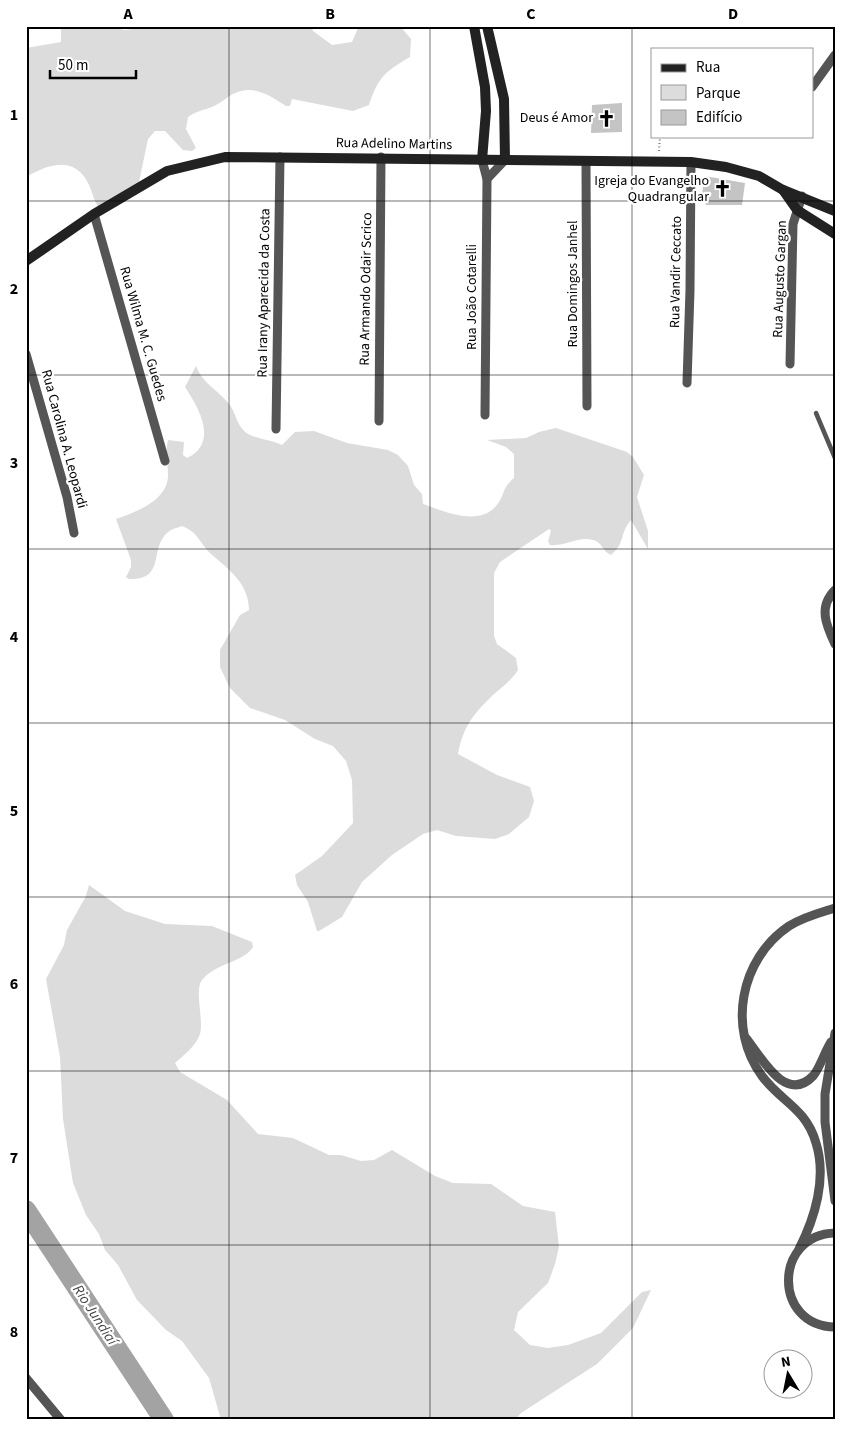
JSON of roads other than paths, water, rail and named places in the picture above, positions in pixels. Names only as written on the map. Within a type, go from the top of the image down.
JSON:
[{"type":"street","points":[[474,26],[485,87],[486,111],[482,160]]},
{"type":"street","points":[[487,26],[504,99],[505,160],[487,179]]},
{"type":"street","points":[[814,83],[835,55]]},
{"type":"street","name":"Rua Irany Aparecida da Costa","points":[[276,429],[280,156]]},
{"type":"street","name":"Rua Adelino Martins","points":[[26,261],[94,214],[167,171],[225,157],[381,157],[691,162],[726,167],[759,176],[783,190],[802,196],[835,211]]},
{"type":"street","name":"Rua Armando Odair Scrico","points":[[379,421],[381,157]]},
{"type":"street","name":"Rua João Cotarelli","points":[[482,160],[487,179],[485,415]]},
{"type":"street","name":"Rua Domingos Janhel","points":[[586,161],[587,406]]},
{"type":"street","name":"Rua Vandir Ceccato","points":[[687,383],[691,162]]},
{"type":"street","name":"Rua Adelino Martins","points":[[783,190],[796,210],[835,234]]},
{"type":"street","name":"Rua Augusto Gargan","points":[[790,364],[793,224],[802,196]]},
{"type":"street","name":"Rua Wilma M. C. Guedes","points":[[94,214],[165,461]]},
{"type":"street","name":"Rua Carolina A. Leopardi","points":[[26,354],[67,497],[74,533]]},
{"type":"street","points":[[835,590],[826,603],[824,615],[835,644]]},
{"type":"street","points":[[835,908],[793,924],[778,935],[761,954],[746,988],[742,1014],[748,1054],[762,1076],[792,1104],[809,1125],[817,1144],[820,1168],[817,1200],[810,1225],[790,1265],[787,1283],[792,1301],[804,1316],[811,1321],[835,1327]]},
{"type":"street","points":[[744,1036],[777,1077],[784,1082],[796,1084],[804,1082],[812,1076],[834,1036]]},
{"type":"street","points":[[834,1036],[825,1094],[825,1122],[835,1201]]},
{"type":"street","points":[[799,1249],[814,1238],[835,1233]]},
{"type":"street","points":[[26,1378],[61,1420]]},
{"type":"lane","points":[[816,413],[835,458]]},
{"type":"waterway","name":"Rio Jundiaí","points":[[26,1210],[164,1420]]},
{"type":"place","name":"Deus é Amor","points":[[607,118]]},
{"type":"place","name":"Igreja do Evangelho Quadrangular","points":[[723,189]]}]
